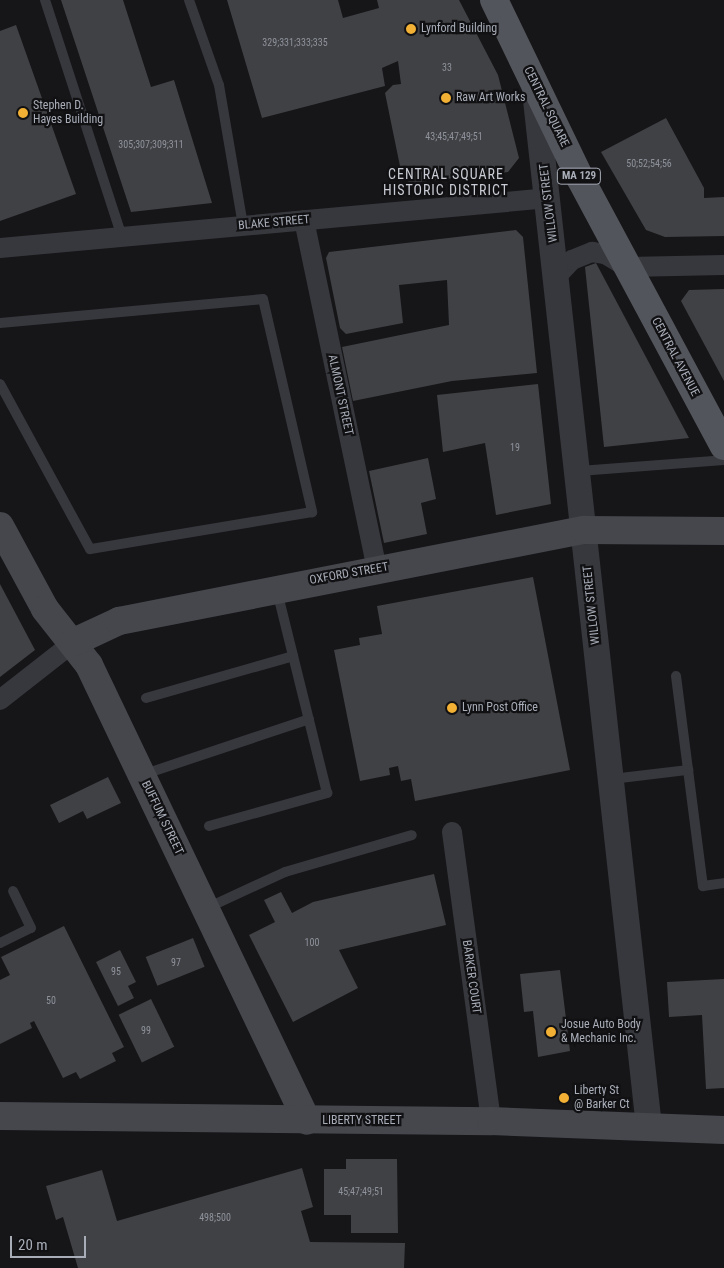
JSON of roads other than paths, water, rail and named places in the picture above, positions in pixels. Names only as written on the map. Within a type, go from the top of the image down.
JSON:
[{"type":"main road","name":"CENTRAL SQUARE","points":[[494,0],[534,84],[627,267]]},
{"type":"main road","points":[[515,0],[518,49]]},
{"type":"main road","name":"CENTRAL AVENUE","points":[[627,267],[724,446]]},
{"type":"main road","name":"BUFFUM STREET","points":[[0,526],[45,609],[74,642],[142,775],[307,1120]]},
{"type":"main road","name":"OXFORD STREET","points":[[74,642],[118,621],[276,588],[584,530],[724,531]]},
{"type":"main road","name":"LIBERTY STREET","points":[[0,1116],[491,1121],[724,1130]]},
{"type":"street","name":"WILLOW STREET","points":[[534,84],[549,198],[649,1127]]},
{"type":"street","name":"BLAKE STREET","points":[[0,248],[549,198]]},
{"type":"street","name":"ALMONT STREET","points":[[304,220],[377,569]]},
{"type":"street","points":[[557,276],[572,260],[592,252],[605,254],[627,267],[724,265]]},
{"type":"street","name":"OXFORD STREET","points":[[0,700],[74,642]]},
{"type":"street","name":"BARKER COURT","points":[[452,832],[491,1121]]},
{"type":"lane","points":[[45,0],[122,237]]},
{"type":"lane","points":[[189,0],[219,85],[243,226]]},
{"type":"lane","points":[[0,323],[263,299],[312,512],[90,549],[0,384]]},
{"type":"lane","points":[[579,471],[724,460]]},
{"type":"lane","points":[[209,826],[327,793],[276,588]]},
{"type":"lane","points":[[146,698],[293,656]]},
{"type":"lane","points":[[676,676],[703,886],[724,883]]},
{"type":"lane","points":[[142,775],[309,719]]},
{"type":"lane","points":[[612,779],[688,770]]},
{"type":"lane","points":[[206,908],[285,872],[412,835]]},
{"type":"lane","points":[[0,943],[31,928],[13,891]]},
{"type":"place","name":"Lynford Building","points":[[411,29]]},
{"type":"place","name":"Raw Art Works","points":[[446,98]]},
{"type":"place","name":"Stephen D. Hayes Building","points":[[23,113]]},
{"type":"place","name":"Lynn Post Office","points":[[452,708]]},
{"type":"place","name":"Josue Auto Body & Mechanic Inc.","points":[[551,1032]]},
{"type":"place","name":"Liberty St @ Barker Ct","points":[[564,1098]]},
{"type":"district","name":"CENTRAL SQUARE HISTORIC DISTRICT","points":[[446,182]]}]
